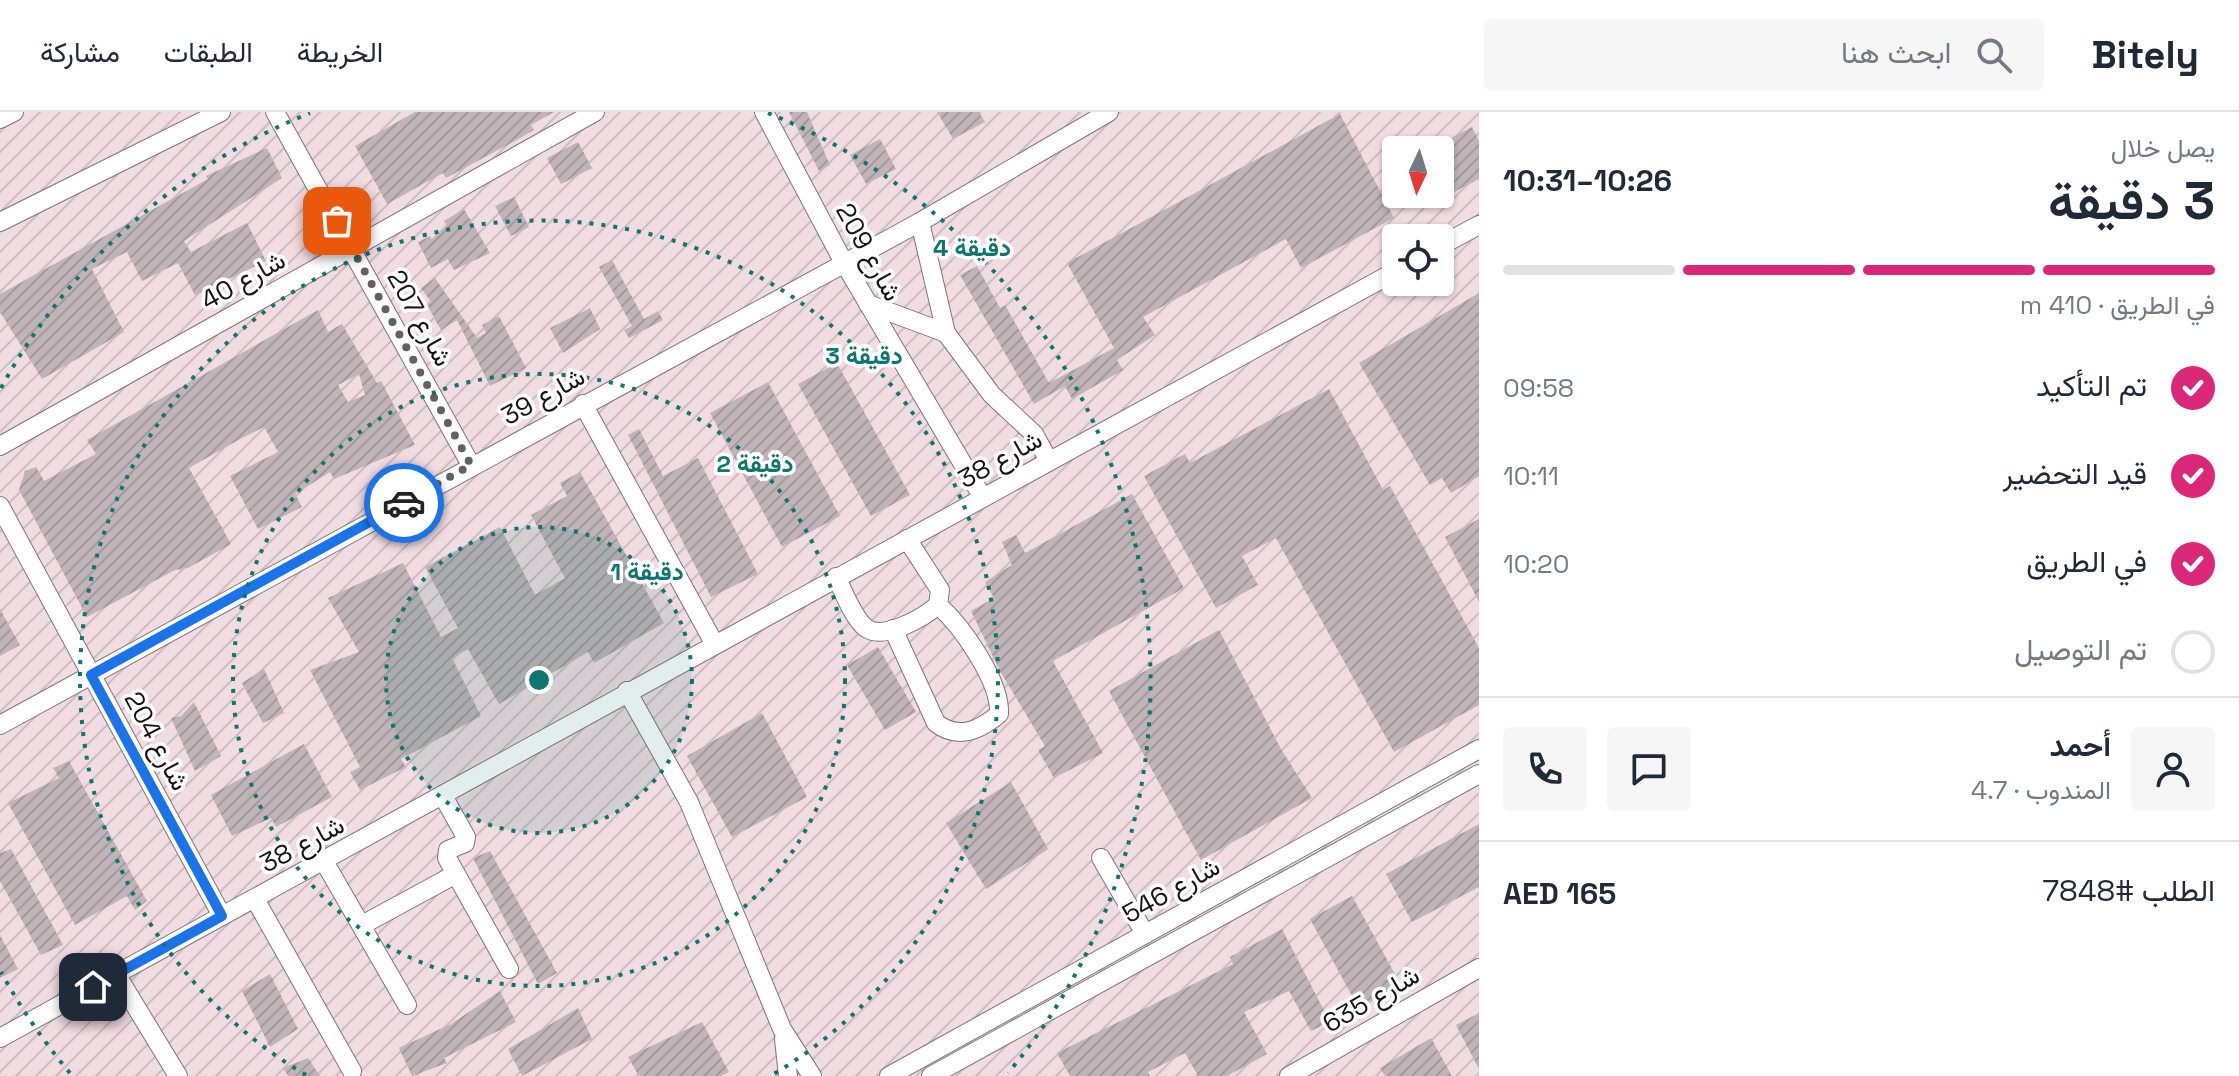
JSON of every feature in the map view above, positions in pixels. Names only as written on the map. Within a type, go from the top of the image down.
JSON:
[{"type":"street","points":[[0,119],[14,112]]},
{"type":"street","points":[[0,222],[221,112]]},
{"type":"street","name":"شارع 207","points":[[275,112],[471,465]]},
{"type":"street","name":"شارع 40","points":[[0,446],[595,112]]},
{"type":"street","name":"شارع 209","points":[[764,112],[843,261],[983,498]]},
{"type":"street","name":"شارع 39","points":[[0,725],[843,261],[920,222],[1109,112]]},
{"type":"street","points":[[920,222],[946,333],[992,395],[1034,434],[1049,461]]},
{"type":"street","points":[[1454,238],[1479,225]]},
{"type":"street","name":"شارع 38","points":[[0,1038],[325,863],[627,691],[1382,279]]},
{"type":"street","points":[[868,304],[946,333]]},
{"type":"street","points":[[583,404],[714,643]]},
{"type":"street","name":"شارع 204","points":[[0,506],[222,916]]},
{"type":"street","points":[[907,539],[940,590],[938,605]]},
{"type":"street","points":[[836,577],[866,628],[875,632],[893,629],[938,605]]},
{"type":"street","points":[[893,629],[936,723],[948,733],[960,735],[989,722],[999,714],[999,696],[956,621],[938,605]]},
{"type":"street","points":[[627,691],[689,802],[782,1029],[812,1076]]},
{"type":"street","name":"شارع 546","points":[[889,1076],[1479,749]]},
{"type":"street","name":"شارع 546","points":[[931,1076],[1479,774]]},
{"type":"street","points":[[443,796],[466,837],[465,843],[448,850],[447,858],[509,969]]},
{"type":"street","points":[[1101,858],[1145,934]]},
{"type":"street","points":[[325,863],[407,1005]]},
{"type":"street","points":[[362,925],[456,874]]},
{"type":"street","points":[[255,899],[352,1071]]},
{"type":"street","name":"شارع 635","points":[[1289,1076],[1479,968]]},
{"type":"street","points":[[116,974],[178,1076]]},
{"type":"street","points":[[782,1029],[788,1076]]},
{"type":"shaded area","points":[[0,112],[1479,112],[1479,1076],[0,1076]]},
{"type":"building","points":[[415,112],[554,112],[531,125],[534,130],[513,142],[446,178],[443,173],[387,204],[355,146]]},
{"type":"building","points":[[789,112],[807,112],[830,165],[819,171]]},
{"type":"building","points":[[937,112],[979,112],[985,122],[953,139]]},
{"type":"building","points":[[1340,114],[1382,195],[1382,208],[1389,208],[1394,218],[1301,268],[1286,239],[1143,317],[1155,335],[1117,360],[1123,370],[1072,399],[1065,386],[1034,404],[960,275],[977,266],[1000,308],[1005,305],[1049,383],[1114,348],[1067,263]]},
{"type":"building","points":[[1472,127],[1479,141],[1479,179],[1454,192],[1454,137]]},
{"type":"building","points":[[880,139],[896,169],[866,184],[850,155]]},
{"type":"building","points":[[578,142],[592,168],[561,184],[547,158]]},
{"type":"building","points":[[267,148],[282,178],[184,241],[191,252],[247,223],[266,261],[195,295],[178,263],[142,281],[127,252],[92,269],[124,332],[42,379],[0,312],[0,294],[208,179],[206,176]]},
{"type":"building","points":[[514,197],[529,227],[511,236],[495,206]]},
{"type":"building","points":[[464,209],[490,253],[454,270],[448,259],[431,268],[418,242],[430,236],[432,240],[447,226],[444,221]]},
{"type":"building","points":[[612,260],[644,319],[658,311],[663,320],[629,338],[624,330],[632,326],[599,267]]},
{"type":"building","points":[[435,278],[477,338],[486,333],[482,325],[499,316],[526,368],[490,386],[457,320],[441,330],[427,305],[431,302],[421,288]]},
{"type":"building","points":[[1479,293],[1479,476],[1451,493],[1442,478],[1430,485],[1359,363]]},
{"type":"building","points":[[590,308],[600,329],[563,353],[550,328]]},
{"type":"building","points":[[318,310],[328,332],[342,324],[377,383],[381,381],[415,445],[334,479],[330,472],[295,494],[302,507],[258,529],[230,476],[278,452],[264,427],[242,438],[189,468],[231,544],[87,617],[19,490],[25,471],[36,467],[44,481],[96,454],[87,440]],"holes":[[[359,374],[365,395],[348,402],[338,385]]]},
{"type":"building","points":[[837,363],[910,495],[871,516],[798,384]]},
{"type":"building","points":[[768,382],[840,516],[782,547],[710,413]]},
{"type":"building","points":[[1329,389],[1383,490],[1390,486],[1479,648],[1479,705],[1394,752],[1276,538],[1242,556],[1258,585],[1216,608],[1144,476],[1185,454],[1190,463]]},
{"type":"building","points":[[639,429],[663,476],[698,458],[758,574],[711,597],[628,435]]},
{"type":"building","points":[[580,472],[664,623],[594,663],[588,652],[499,704],[468,649],[452,658],[481,716],[401,759],[406,767],[360,790],[350,772],[360,767],[310,670],[359,652],[328,598],[403,563],[441,637],[458,628],[425,567],[500,527],[535,595],[565,578],[531,515],[567,496],[560,483]]},
{"type":"building","points":[[1132,494],[1184,588],[1053,661],[1103,753],[1054,778],[1038,750],[1045,746],[1000,671],[971,611],[994,598],[985,582],[1012,565],[1002,542],[1016,535],[1025,553]]},
{"type":"building","points":[[1479,519],[1479,602],[1445,537]]},
{"type":"building","points":[[0,609],[20,645],[0,656]]},
{"type":"building","points":[[1219,630],[1281,749],[1312,798],[1201,860],[1109,691]]},
{"type":"building","points":[[878,647],[916,712],[885,730],[847,665]]},
{"type":"building","points":[[264,669],[284,713],[263,723],[242,683]]},
{"type":"building","points":[[194,702],[221,756],[195,771],[171,718],[181,716]]},
{"type":"building","points":[[762,713],[807,797],[732,837],[687,756]]},
{"type":"building","points":[[304,744],[332,797],[276,827],[271,818],[232,836],[211,795]]},
{"type":"building","points":[[69,761],[147,901],[135,910],[127,896],[75,925],[8,803],[59,778],[53,768]]},
{"type":"building","points":[[1011,782],[1048,849],[986,889],[946,823]]},
{"type":"building","points":[[1479,824],[1479,887],[1412,922],[1386,874]]},
{"type":"building","points":[[11,849],[63,945],[41,955],[0,881],[0,853]]},
{"type":"building","points":[[490,851],[557,973],[538,984],[473,858]]},
{"type":"building","points":[[1352,896],[1401,985],[1358,1007],[1310,919]]},
{"type":"building","points":[[1282,929],[1330,1022],[1311,1031],[1289,991],[1244,1012],[1267,1054],[1227,1076],[1198,1076],[1185,1053],[1148,1072],[1150,1076],[1070,1076],[1057,1053],[1233,964],[1230,957]]},
{"type":"building","points":[[0,935],[18,969],[0,978]]},
{"type":"building","points":[[270,974],[298,1029],[270,1047],[242,991]]},
{"type":"building","points":[[500,991],[516,1022],[444,1058],[447,1063],[412,1076],[399,1048],[451,1024]]},
{"type":"building","points":[[578,1008],[592,1039],[522,1076],[508,1049]]},
{"type":"building","points":[[1479,1013],[1479,1069],[1456,1025]]},
{"type":"building","points":[[702,1022],[729,1072],[721,1076],[639,1076],[628,1057]]},
{"type":"building","points":[[1431,1038],[1452,1076],[1385,1076],[1380,1068]]},
{"type":"building","points":[[308,1058],[320,1076],[288,1076],[283,1068]]},
{"type":"way so far","points":[[337,221],[471,465],[404,503]]},
{"type":"route","points":[[93,987],[222,916],[91,675],[404,503]]}]
